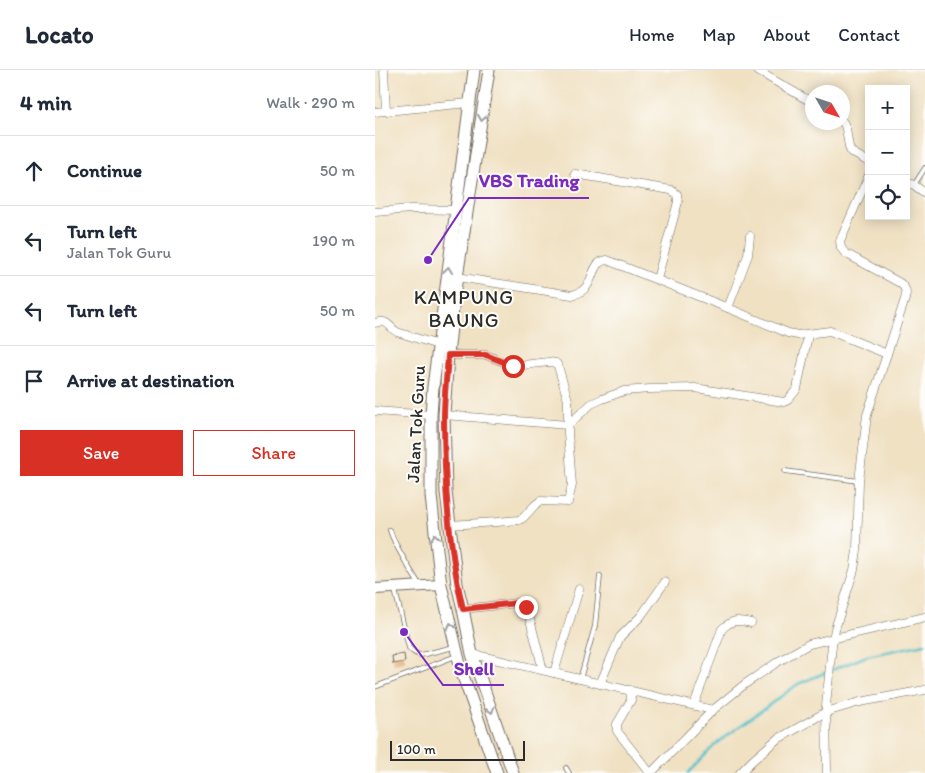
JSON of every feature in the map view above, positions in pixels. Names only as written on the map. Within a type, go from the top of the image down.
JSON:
[{"type":"main road","name":"Jalan Tok Guru","points":[[474,70],[433,387],[431,496],[441,585],[462,673],[497,773]]},
{"type":"main road","name":"Jalan Tok Guru","points":[[489,70],[457,277],[448,355],[444,415],[446,492],[457,584],[472,654],[513,773]]},
{"type":"main road","points":[[473,702],[478,697],[481,689],[479,674]]},
{"type":"street","points":[[384,70],[386,111]]},
{"type":"street","points":[[756,70],[805,98]]},
{"type":"street","points":[[375,112],[469,103]]},
{"type":"street","points":[[846,130],[849,150],[865,160]]},
{"type":"street","points":[[575,174],[671,190],[677,194],[678,202],[657,279]]},
{"type":"street","points":[[910,184],[925,193]]},
{"type":"street","points":[[827,773],[826,709],[832,641],[854,570],[857,550],[859,481],[867,415],[906,293],[900,283],[845,254],[841,248],[840,241],[865,185]]},
{"type":"street","points":[[375,212],[411,209],[455,210]]},
{"type":"street","points":[[728,308],[748,255],[750,236]]},
{"type":"street","points":[[457,277],[571,295],[585,289],[598,263],[601,260],[607,260],[789,333],[798,336],[825,331],[835,332],[887,354]]},
{"type":"street","points":[[375,323],[384,321],[392,330],[438,345]]},
{"type":"street","points":[[444,415],[568,425],[591,404],[602,399],[624,391],[650,389],[695,388],[781,402],[786,401],[797,388],[808,335]]},
{"type":"street","points":[[448,355],[486,355],[514,366],[556,363],[568,400],[572,487],[568,502],[540,501],[519,520],[449,525]]},
{"type":"street","points":[[375,411],[431,415]]},
{"type":"street","points":[[601,684],[620,637],[643,614],[665,582]]},
{"type":"street","points":[[375,589],[441,585]]},
{"type":"street","points":[[554,673],[579,589]]},
{"type":"street","points":[[463,609],[517,603],[526,607],[543,670]]},
{"type":"street","points":[[630,690],[631,700],[617,724],[617,731],[650,773],[713,710],[745,684],[779,661],[809,644],[832,641],[925,617]]},
{"type":"street","points":[[694,705],[722,629],[729,623],[738,620],[751,623]]},
{"type":"street","points":[[472,654],[713,710]]},
{"type":"street","points":[[740,773],[776,740],[826,709],[925,690]]},
{"type":"lane","points":[[914,185],[925,168]]},
{"type":"lane","points":[[785,471],[859,481]]},
{"type":"lane","points":[[390,530],[420,586]]},
{"type":"lane","points":[[580,678],[596,624],[600,576]]},
{"type":"lane","points":[[394,588],[409,648],[412,652],[421,655],[457,651]]},
{"type":"lane","points":[[375,687],[457,651]]},
{"type":"lane","points":[[566,768],[569,773]]},
{"type":"building","points":[[404,654],[405,662],[393,664],[392,656]]},
{"type":"waterway","points":[[832,670],[867,656],[925,644]]},
{"type":"waterway","points":[[688,773],[717,743],[798,684],[827,672]]},
{"type":"place","name":"VBS Trading","points":[[428,260]]},
{"type":"place","name":"Shell","points":[[404,632]]},
{"type":"district","name":"KAMPUNG BAUNG","points":[[464,308]]},
{"type":"route","points":[[513,366],[486,355],[448,355],[444,415],[446,492],[457,584],[463,609],[517,603],[526,607]]}]
